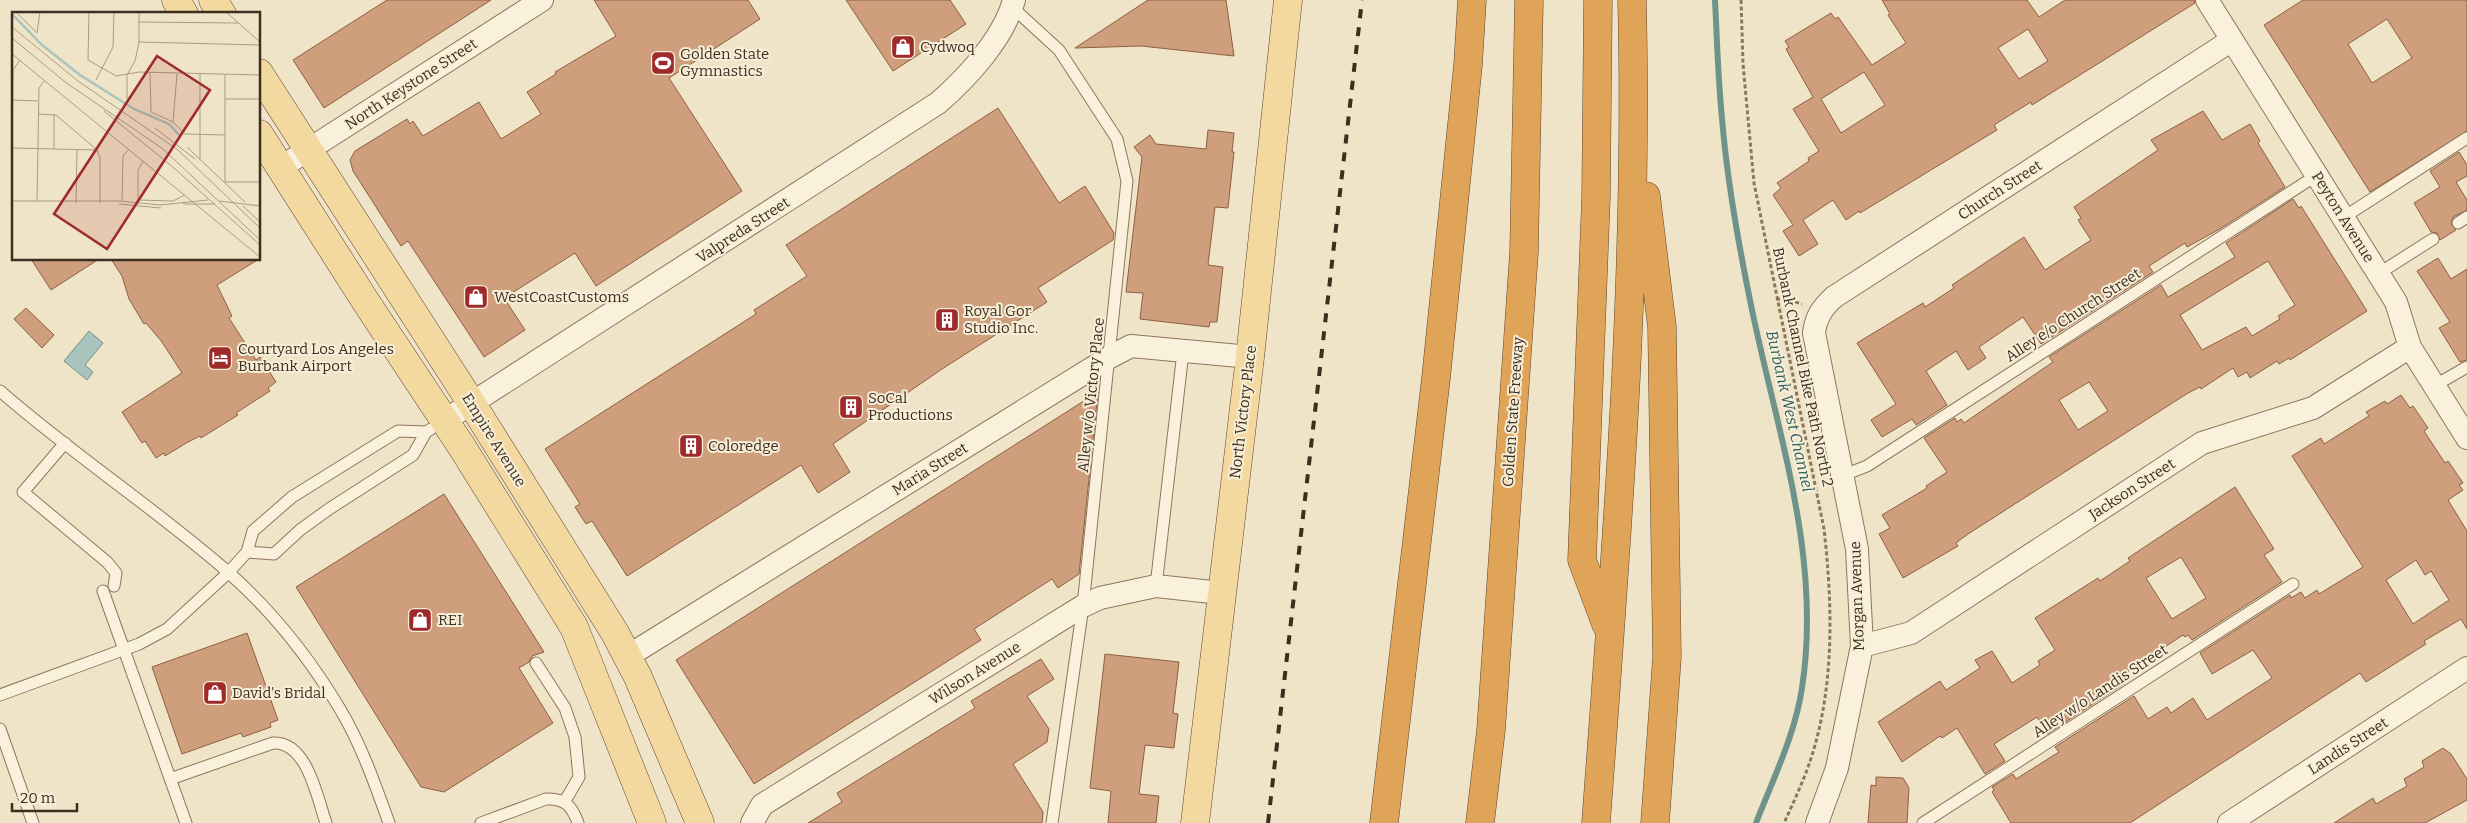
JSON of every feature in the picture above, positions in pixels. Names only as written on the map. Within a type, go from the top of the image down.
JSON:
[{"type":"highway","points":[[1384,823],[1438,360],[1468,65],[1472,0]]},
{"type":"highway","name":"Golden State Freeway","points":[[1480,823],[1491,730],[1524,252],[1529,0]]},
{"type":"highway","points":[[1598,0],[1595,216],[1582,560],[1610,632]]},
{"type":"highway","points":[[1596,823],[1630,306],[1634,98],[1632,0]]},
{"type":"highway","points":[[1634,98],[1662,327],[1667,657],[1655,823]]},
{"type":"main road","points":[[176,0],[183,12]]},
{"type":"main road","points":[[214,0],[221,12]]},
{"type":"main road","name":"North Victory Place","points":[[1195,823],[1250,357],[1288,0]]},
{"type":"main road","name":"Empire Avenue","points":[[260,75],[472,404],[628,656],[700,823]]},
{"type":"main road","name":"Empire Avenue","points":[[260,136],[435,427],[574,627],[652,823]]},
{"type":"street","name":"North Keystone Street","points":[[280,168],[542,0]]},
{"type":"street","name":"Peyton Avenue","points":[[2207,0],[2396,302],[2410,347],[2467,438]]},
{"type":"street","name":"Valpreda Street","points":[[435,427],[938,103],[973,68],[1001,28],[1012,2]]},
{"type":"street","name":"Church Street","points":[[1821,368],[1814,334],[1816,320],[1826,304],[1834,297],[2232,40]]},
{"type":"street","name":"Maria Street","points":[[628,656],[1110,357],[1131,346],[1250,357]]},
{"type":"street","name":"Jackson Street","points":[[1862,646],[1911,633],[2202,443],[2313,408],[2410,347]]},
{"type":"street","name":"Morgan Avenue","points":[[1817,823],[1837,768],[1862,646],[1857,549],[1844,474],[1821,368]]},
{"type":"street","name":"Wilson Avenue","points":[[751,822],[762,805],[1083,606],[1100,598],[1156,586],[1221,593]]},
{"type":"street","name":"Landis Street","points":[[2229,823],[2467,668]]},
{"type":"lane","name":"Alley w/o Victory Place","points":[[1012,2],[1059,50],[1116,139],[1127,181],[1083,606],[1052,823]]},
{"type":"lane","points":[[2344,217],[2467,138]]},
{"type":"lane","name":"Alley e/o Church Street","points":[[1844,474],[1867,466],[2317,175]]},
{"type":"lane","points":[[2378,274],[2434,240]]},
{"type":"lane","points":[[1156,586],[1183,352]]},
{"type":"lane","points":[[2434,386],[2467,367]]},
{"type":"lane","points":[[0,391],[228,572],[289,637],[324,684],[354,737],[389,823]]},
{"type":"lane","points":[[247,552],[274,554],[300,530],[329,509],[413,455],[435,427]]},
{"type":"lane","points":[[0,695],[124,650],[167,629],[247,552],[254,531],[306,488],[398,431],[435,427]]},
{"type":"lane","points":[[65,443],[23,492],[107,562],[116,573],[114,586]]},
{"type":"lane","name":"Alley w/o Landis Street","points":[[1923,823],[2293,584]]},
{"type":"lane","points":[[103,591],[186,823]]},
{"type":"lane","points":[[536,663],[565,708],[575,737],[579,776],[565,801]]},
{"type":"lane","points":[[0,729],[33,823]]},
{"type":"lane","points":[[170,779],[274,743],[282,742],[290,746],[304,761],[326,823]]},
{"type":"lane","points":[[481,823],[546,798],[556,798],[565,801],[572,808],[578,823]]},
{"type":"path","name":"Burbank Channel Bike Path North 2","points":[[1742,0],[1743,64],[1754,183],[1776,300],[1824,529],[1829,571],[1831,624],[1828,662],[1819,722],[1807,769],[1784,823]]},
{"type":"water","points":[[89,331],[103,343],[85,365],[93,372],[87,380],[64,361]]},
{"type":"building","points":[[387,0],[491,0],[324,108],[293,60]]},
{"type":"building","points":[[594,0],[748,0],[760,19],[669,78],[742,191],[596,286],[575,253],[504,298],[525,330],[484,357],[408,241],[401,246],[353,171],[350,160],[355,151],[407,119],[410,124],[413,121],[423,136],[479,102],[501,139],[541,114],[527,92],[556,74],[555,72],[616,36]]},
{"type":"building","name":"Cydwoq","points":[[846,0],[950,0],[966,24],[893,71]]},
{"type":"building","points":[[1148,0],[1226,0],[1234,56],[1141,46],[1075,48]]},
{"type":"building","points":[[1882,0],[2027,0],[2039,17],[2065,0],[2194,0],[2195,3],[2032,105],[2031,102],[1994,125],[1997,130],[1860,213],[1859,211],[1846,220],[1833,200],[1803,220],[1818,244],[1799,256],[1783,231],[1793,225],[1773,195],[1781,188],[1777,183],[1809,161],[1808,158],[1819,151],[1793,109],[1813,97],[1786,49],[1789,47],[1785,41],[1831,13],[1835,19],[1838,17],[1872,65],[1906,43],[1888,15],[1890,14]],"holes":[[[2028,29],[2048,61],[2019,79],[1998,48]],[[1864,72],[1885,105],[1841,133],[1821,99]]]},
{"type":"building","points":[[2303,0],[2467,0],[2467,131],[2370,192],[2264,25]],"holes":[[[2387,19],[2412,58],[2372,83],[2348,44]]]},
{"type":"building","points":[[998,108],[1059,203],[1085,186],[1114,233],[1113,240],[1038,288],[1047,302],[942,369],[833,444],[850,472],[818,493],[801,465],[627,576],[592,521],[586,524],[575,507],[580,504],[545,449],[756,314],[754,310],[807,276],[786,245]]},
{"type":"building","points":[[2203,111],[2222,140],[2250,124],[2260,141],[2258,143],[2285,187],[2218,230],[2187,247],[2185,243],[2149,266],[2153,272],[2041,344],[2023,317],[1979,347],[1986,358],[1968,370],[1956,351],[1926,371],[1947,405],[1916,425],[1912,419],[1882,437],[1871,420],[1896,404],[1857,343],[1923,303],[1925,307],[1954,288],[1952,285],[2024,237],[2045,270],[2091,240],[2078,220],[2081,218],[2074,207],[2158,150],[2151,140]]},
{"type":"building","points":[[1208,130],[1234,133],[1232,152],[1234,152],[1228,208],[1215,207],[1208,265],[1223,267],[1217,322],[1210,322],[1209,327],[1140,319],[1143,293],[1126,292],[1142,157],[1134,147],[1150,135],[1156,144],[1206,149]]},
{"type":"building","points":[[2459,152],[2467,165],[2467,176],[2456,182],[2467,200],[2467,210],[2453,217],[2451,224],[2456,230],[2440,240],[2437,233],[2431,232],[2414,203],[2440,187],[2430,171]]},
{"type":"building","points":[[2293,199],[2299,208],[2301,206],[2367,311],[2290,360],[2289,358],[2279,364],[2277,361],[2250,378],[2247,372],[2238,377],[2233,368],[2201,389],[2200,387],[2188,393],[1968,534],[1956,543],[1958,546],[1903,578],[1879,534],[1890,528],[1882,515],[1927,488],[1926,486],[1947,472],[1924,438],[1955,418],[1957,422],[1961,419],[1964,423],[2053,362],[2049,357],[2161,285],[2168,297],[2235,257],[2226,243]],"holes":[[[2268,261],[2295,305],[2278,316],[2280,319],[2252,336],[2246,327],[2202,350],[2180,315]],[[2089,382],[2108,411],[2078,430],[2059,400]]]},
{"type":"building","points":[[2438,258],[2451,279],[2467,269],[2467,360],[2460,362],[2439,328],[2450,322],[2417,271]]},
{"type":"building","points":[[32,260],[97,260],[51,290]]},
{"type":"building","name":"Courtyard Los Angeles Burbank Airport","points":[[112,260],[257,260],[217,285],[232,316],[229,318],[256,360],[260,357],[276,382],[268,388],[270,391],[236,413],[238,415],[201,438],[200,436],[165,456],[164,453],[156,458],[145,441],[142,443],[122,412],[182,373],[162,342],[146,323],[144,324],[129,299],[122,276]]},
{"type":"building","points":[[26,308],[54,335],[42,348],[14,319]]},
{"type":"building","points":[[1098,392],[1079,574],[1058,588],[1052,579],[974,629],[981,640],[754,784],[676,660]]},
{"type":"building","points":[[2401,395],[2410,408],[2413,406],[2428,428],[2424,431],[2445,463],[2448,461],[2463,483],[2459,485],[2463,490],[2448,500],[2467,531],[2467,629],[2461,619],[2424,641],[2426,644],[2366,682],[2360,673],[2130,823],[2011,823],[1992,792],[1994,790],[1992,787],[2013,774],[2016,779],[2059,752],[2055,747],[2134,696],[2148,719],[2167,707],[2171,713],[2193,698],[2207,720],[2272,678],[2253,650],[2212,674],[2200,653],[2290,595],[2291,598],[2301,592],[2305,598],[2317,590],[2319,594],[2363,567],[2292,456],[2321,438],[2324,444],[2369,416],[2366,412],[2385,401],[2387,404]],"holes":[[[2416,560],[2425,575],[2431,571],[2449,600],[2413,624],[2386,580]]]},
{"type":"building","points":[[2235,487],[2274,549],[2264,555],[2282,582],[2192,640],[2188,635],[2185,637],[2183,635],[2121,676],[2125,683],[2047,734],[2037,717],[1994,744],[2005,761],[1985,774],[1957,728],[1942,738],[1940,736],[1902,762],[1878,722],[1940,681],[1946,690],[1980,668],[1975,660],[1992,651],[2012,683],[2040,665],[2038,661],[2055,650],[2035,618],[2098,578],[2100,581],[2130,561],[2128,558]],"holes":[[[2181,557],[2206,598],[2172,619],[2146,578]]]},
{"type":"building","name":"REI","points":[[444,494],[544,652],[532,656],[529,662],[519,668],[553,723],[444,792],[421,787],[296,587]]},
{"type":"building","name":"David's Bridal","points":[[247,633],[278,720],[270,723],[271,727],[243,737],[241,733],[182,754],[152,667]]},
{"type":"building","points":[[1105,654],[1179,662],[1173,713],[1178,714],[1174,748],[1145,745],[1139,794],[1159,796],[1156,823],[1108,823],[1111,791],[1090,788]]},
{"type":"building","points":[[1041,659],[1054,679],[1027,696],[1049,729],[1047,742],[1013,764],[1043,812],[1042,823],[808,823],[842,802],[837,793],[975,708],[971,701]]},
{"type":"building","points":[[2443,748],[2451,754],[2467,779],[2467,800],[2425,823],[2334,823],[2373,798],[2376,804],[2407,786],[2404,779],[2424,767],[2422,761]]},
{"type":"building","points":[[1876,777],[1903,778],[1909,788],[1907,823],[1868,823],[1871,785],[1876,786]]},
{"type":"waterway","name":"Burbank West Channel","points":[[1715,0],[1724,142],[1730,190],[1752,310],[1785,450],[1794,497],[1802,544],[1806,592],[1807,640],[1799,705],[1783,757],[1756,823]]},
{"type":"railway","points":[[1268,823],[1362,0]]},
{"type":"place","name":"Cydwoq","points":[[903,47]]},
{"type":"place","name":"Golden State Gymnastics","points":[[663,63]]},
{"type":"place","name":"WestCoastCustoms","points":[[476,297]]},
{"type":"place","name":"Royal Gor Studio Inc.","points":[[947,320]]},
{"type":"place","name":"Courtyard Los Angeles Burbank Airport","points":[[220,358]]},
{"type":"place","name":"SoCal Productions","points":[[851,407]]},
{"type":"place","name":"Coloredge","points":[[691,446]]},
{"type":"place","name":"REI","points":[[420,620]]},
{"type":"place","name":"David's Bridal","points":[[215,693]]}]
